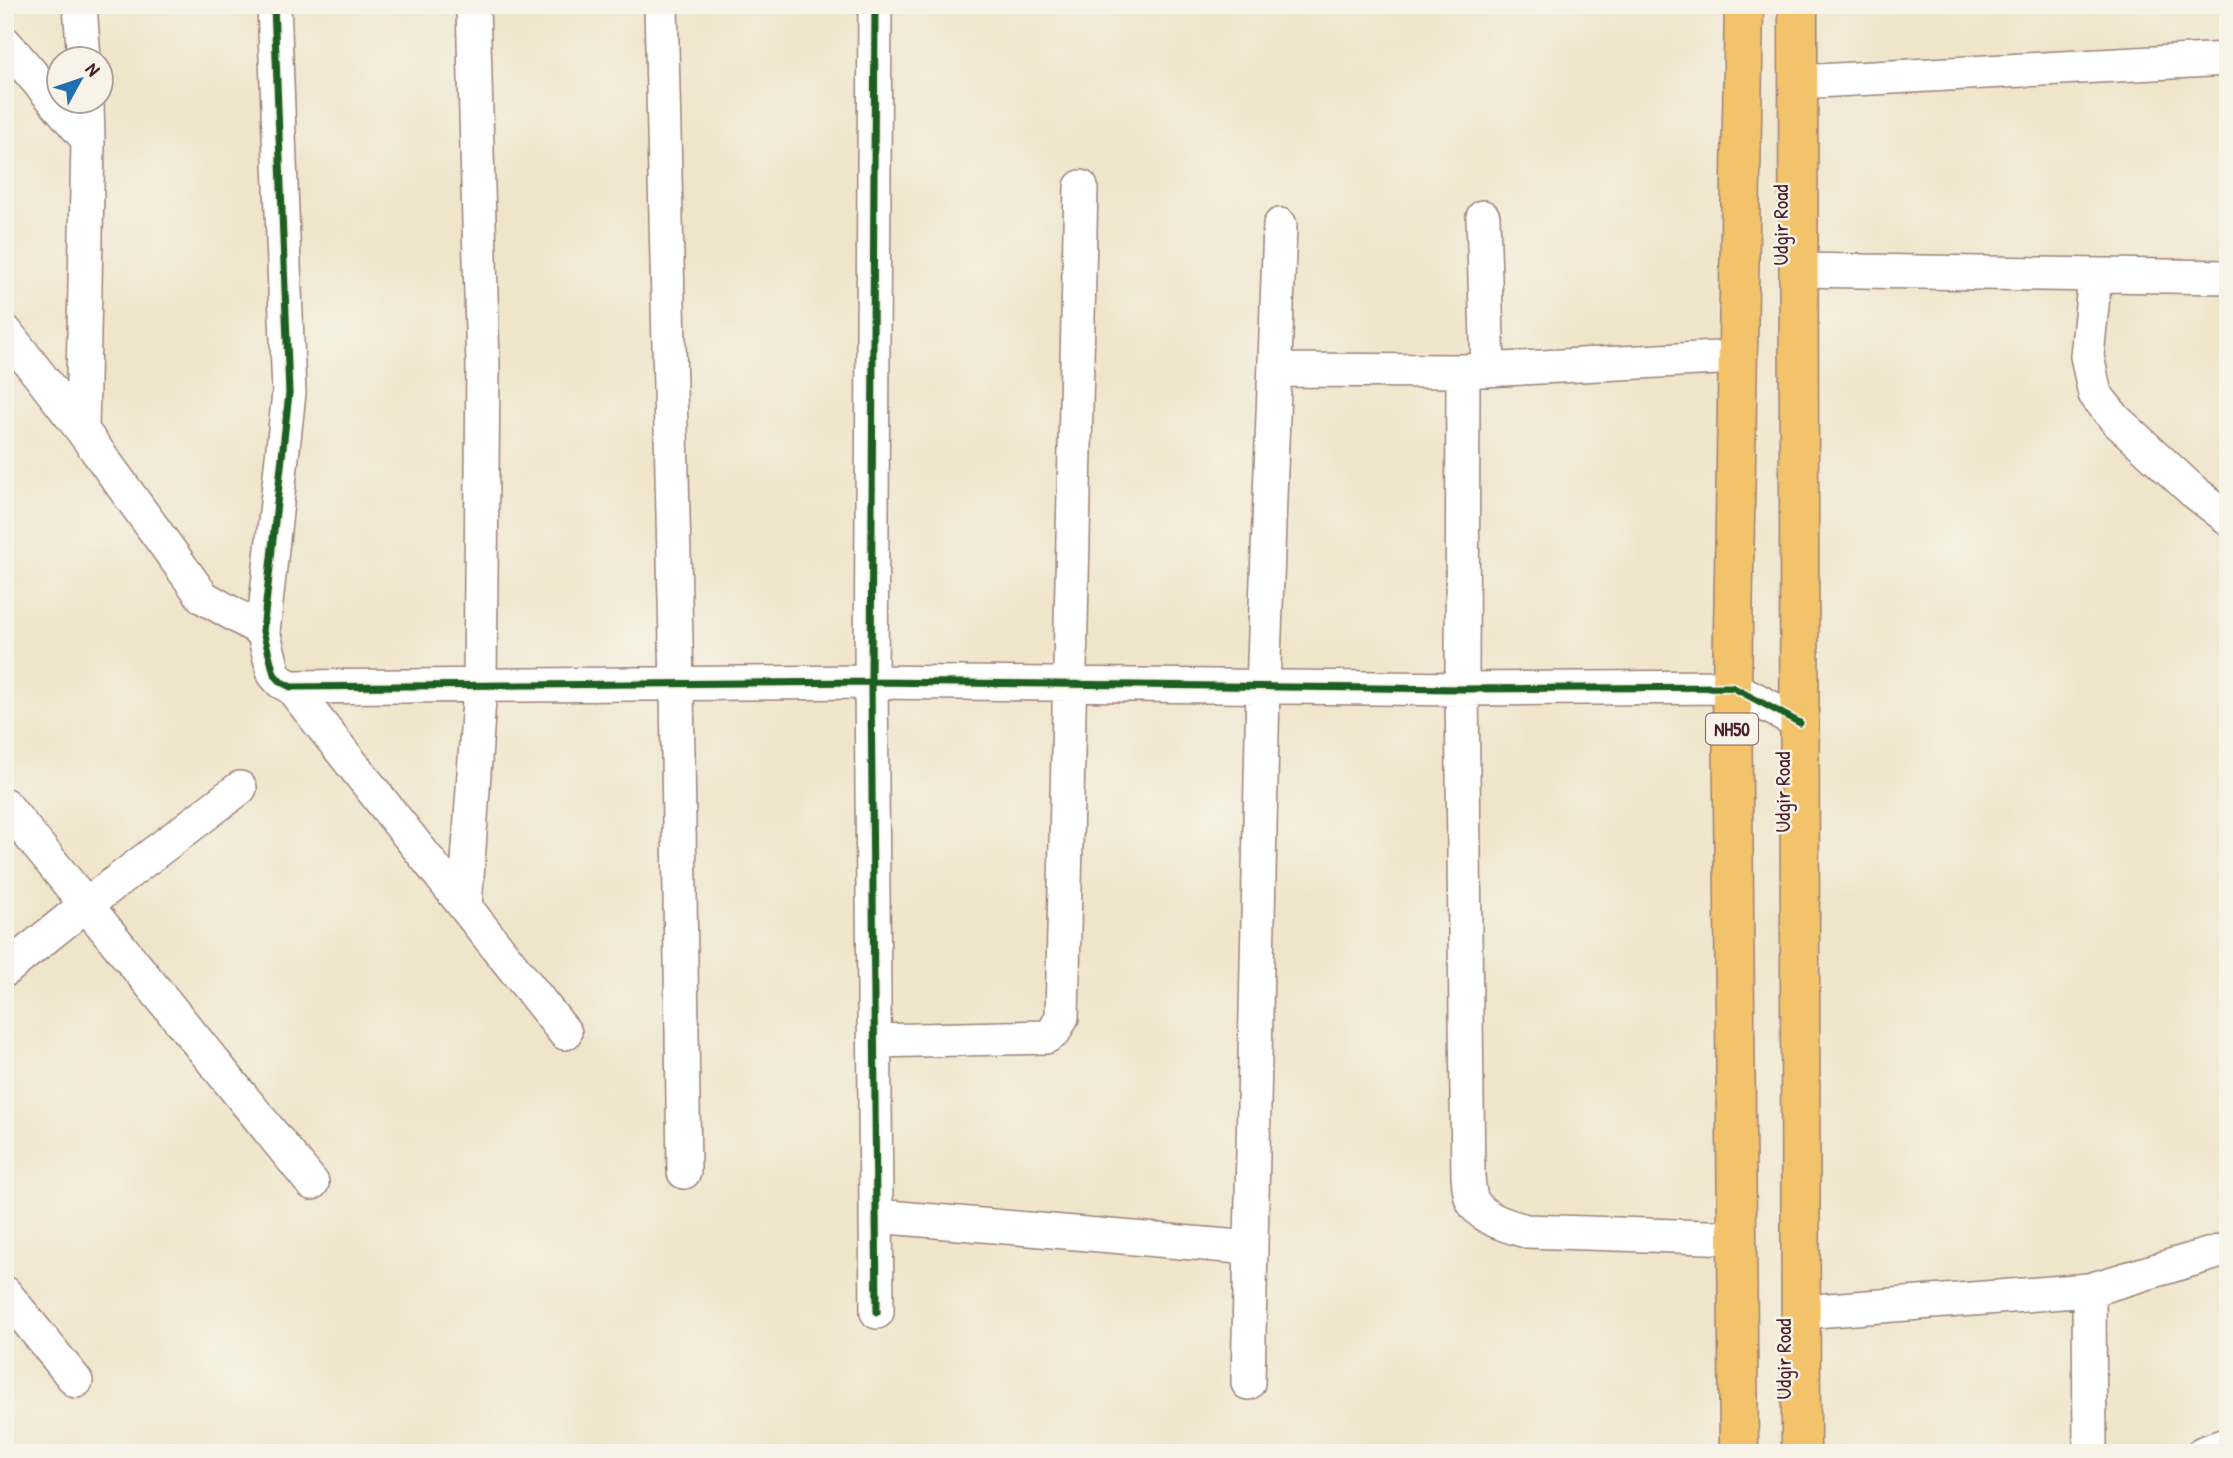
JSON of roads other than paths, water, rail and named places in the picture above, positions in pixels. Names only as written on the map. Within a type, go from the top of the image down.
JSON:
[{"type":"highway","name":"Udgir Road","points":[[1739,1453],[1732,687],[1744,5]]},
{"type":"highway","name":"Udgir Road","points":[[1798,5],[1801,1453]]},
{"type":"street","points":[[80,5],[83,46]]},
{"type":"street","points":[[274,5],[289,393],[263,631],[274,674],[281,682],[291,687],[565,1033]]},
{"type":"street","points":[[465,907],[480,685],[483,367],[473,5]]},
{"type":"street","points":[[661,5],[677,685],[684,1172]]},
{"type":"street","points":[[875,5],[871,682],[877,1312]]},
{"type":"street","points":[[5,44],[88,140]]},
{"type":"street","points":[[1798,82],[2228,59]]},
{"type":"street","points":[[82,430],[87,116]]},
{"type":"street","points":[[875,1041],[1046,1038],[1054,1032],[1062,1017],[1081,187]]},
{"type":"street","points":[[1483,217],[1462,690],[1468,1177],[1472,1200],[1486,1214],[1503,1225],[1525,1231],[1737,1238]]},
{"type":"street","points":[[1248,1383],[1263,688],[1280,225]]},
{"type":"street","points":[[1798,270],[2228,277]]},
{"type":"street","points":[[2095,275],[2087,356],[2095,394],[2116,421],[2193,491],[2228,518]]},
{"type":"street","points":[[5,331],[82,430],[203,597],[263,631]]},
{"type":"street","points":[[1275,370],[1475,371],[1738,357]]},
{"type":"street","points":[[291,687],[871,682],[1462,690],[1732,687],[1800,723]]},
{"type":"street","points":[[5,970],[240,788]]},
{"type":"street","points":[[5,805],[312,1183]]},
{"type":"street","points":[[876,1216],[1251,1248]]},
{"type":"street","points":[[1802,1312],[2088,1290],[2228,1249]]},
{"type":"street","points":[[2088,1290],[2090,1453]]},
{"type":"street","points":[[5,1293],[76,1381]]},
{"type":"street","points":[[2203,1453],[2228,1444]]}]
